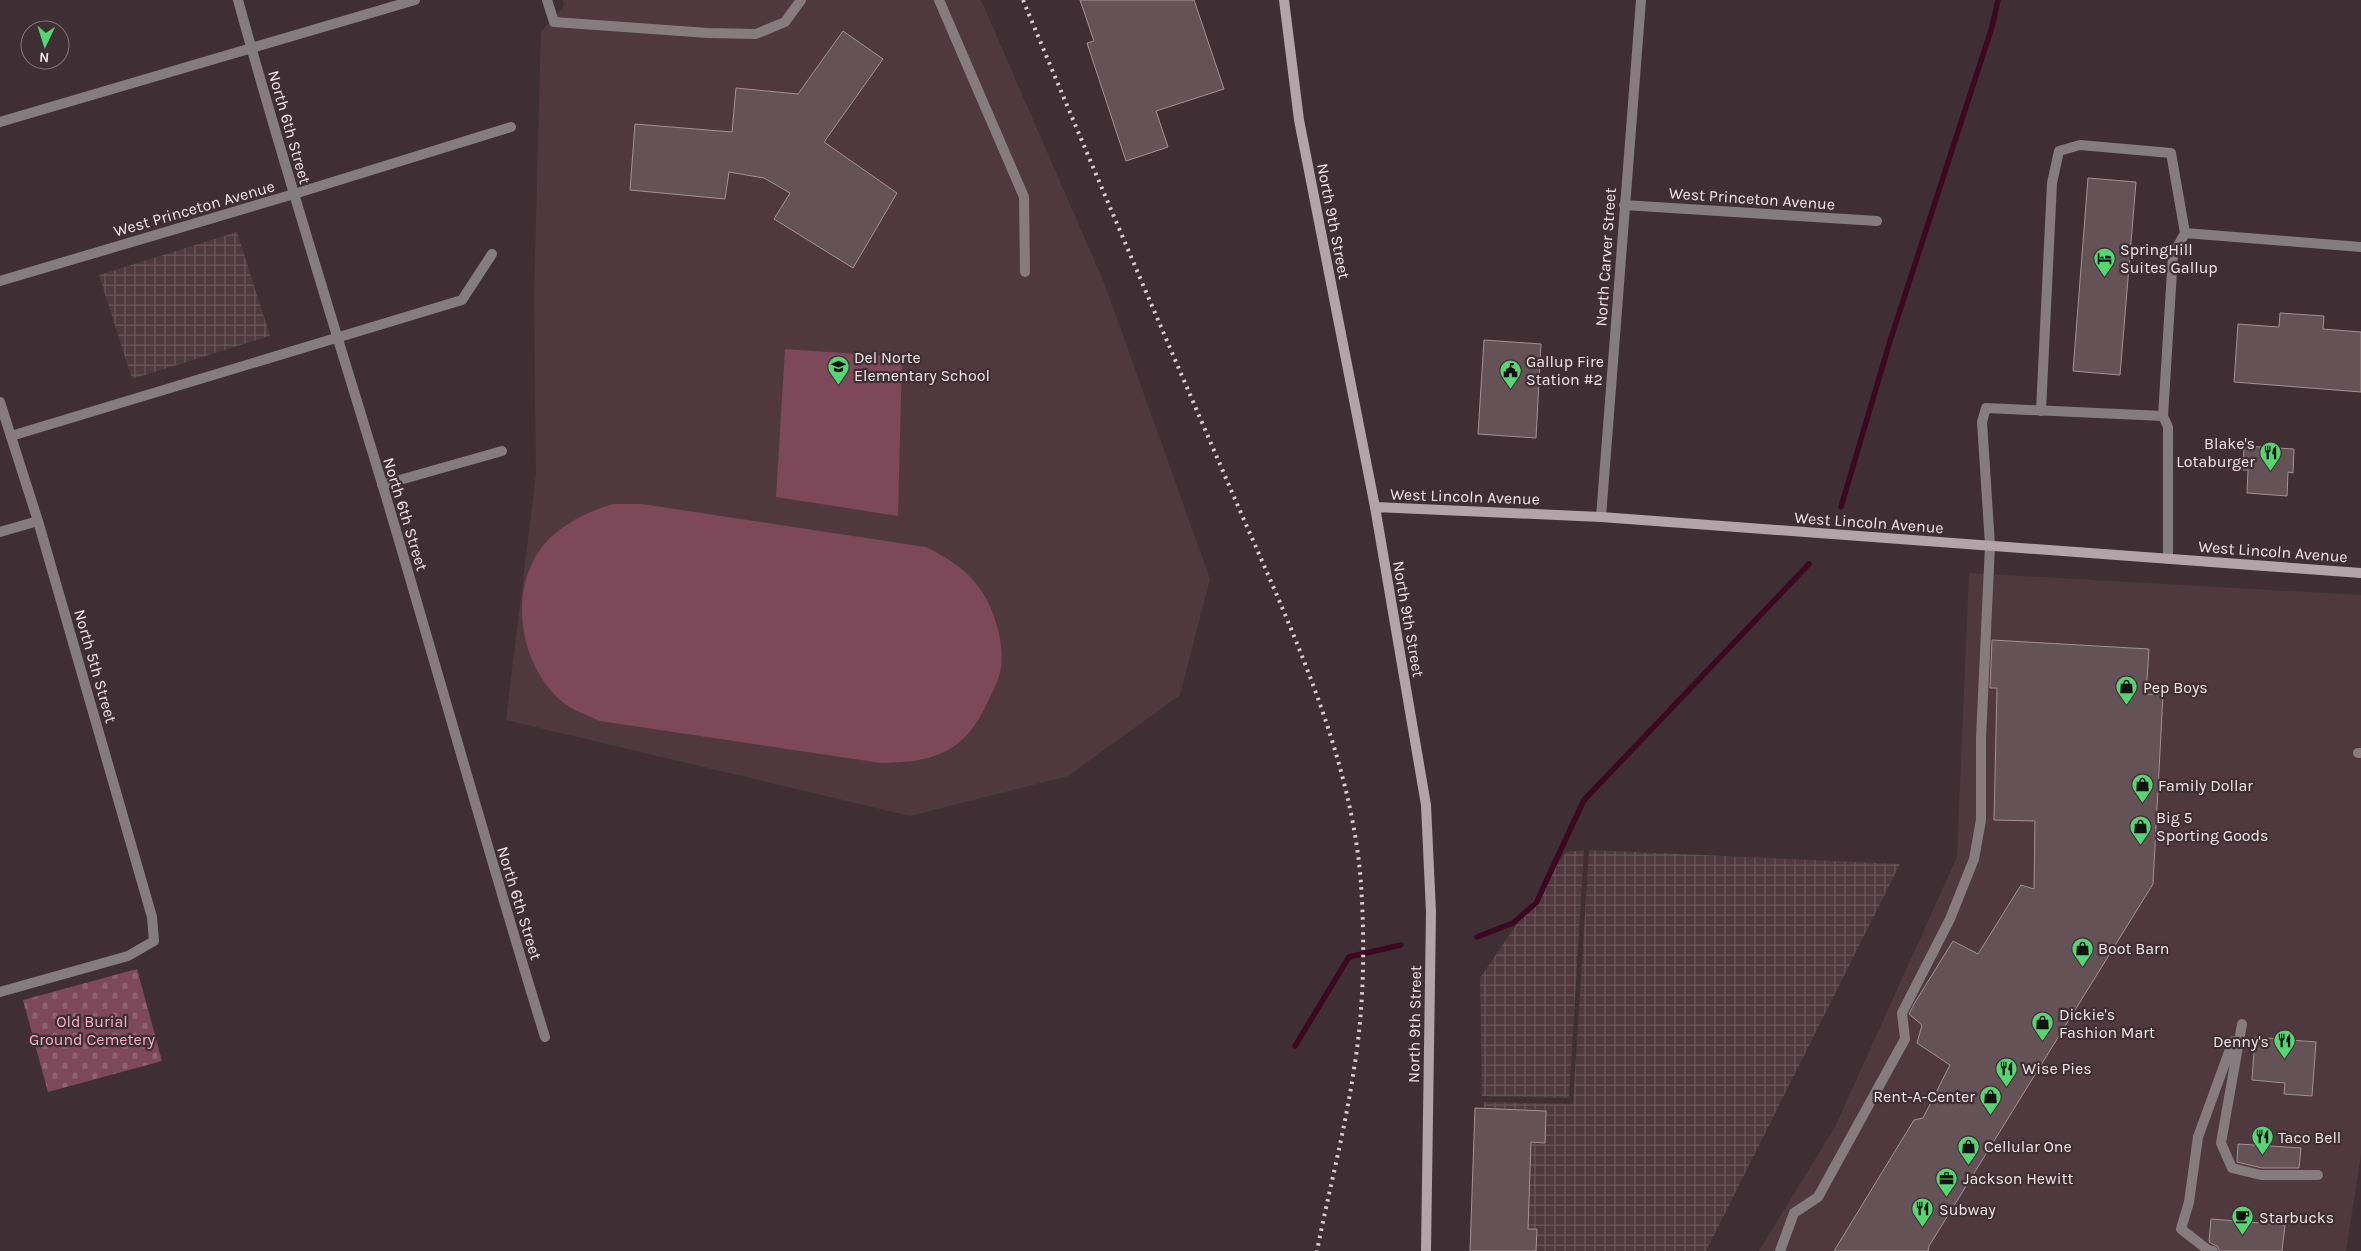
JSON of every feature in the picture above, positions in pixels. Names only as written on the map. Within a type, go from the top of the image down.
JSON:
[{"type":"main road","name":"North 9th Street","points":[[1284,0],[1300,120],[1375,507],[1426,805],[1432,912],[1426,1251]]},
{"type":"main road","name":"West Lincoln Avenue","points":[[1375,507],[1601,517],[2361,573]]},
{"type":"street","name":"North 6th Street","points":[[238,0],[336,339],[382,485],[500,892],[545,1037]]},
{"type":"street","points":[[0,122],[415,0]]},
{"type":"street","points":[[547,0],[554,22],[708,34],[756,34],[785,22],[801,0]]},
{"type":"street","points":[[939,0],[1024,197],[1025,272]]},
{"type":"street","name":"North Carver Street","points":[[1601,517],[1641,0]]},
{"type":"street","name":"West Princeton Avenue","points":[[0,281],[294,194],[511,127]]},
{"type":"street","points":[[2041,411],[2052,183],[2059,151],[2080,145],[2171,153],[2185,234],[2173,255],[2163,416],[2168,427],[2168,558]]},
{"type":"street","name":"West Princeton Avenue","points":[[1624,205],[1877,221]]},
{"type":"street","points":[[2185,234],[2361,247]]},
{"type":"street","points":[[11,436],[462,300],[492,254]]},
{"type":"street","name":"North 5th Street","points":[[0,402],[38,521],[152,917],[154,941],[128,956],[0,992]]},
{"type":"street","points":[[1780,1251],[1794,1214],[1818,1197],[1905,1039],[1902,1013],[1950,919],[1974,859],[1980,820],[1981,738],[1990,546],[1982,422],[1986,408],[2163,416]]},
{"type":"street","points":[[382,485],[502,451]]},
{"type":"street","points":[[0,532],[38,521]]},
{"type":"street","points":[[2242,1024],[2221,1143],[2232,1168],[2261,1175],[2318,1175]]},
{"type":"street","points":[[2213,1251],[2208,1250],[2181,1229],[2189,1202],[2198,1137],[2232,1041]]},
{"type":"shaded area","name":"Del Norte Elementary School","points":[[563,0],[981,0],[1105,285],[1210,579],[1180,695],[1068,776],[910,816],[506,720],[536,474],[534,297],[541,32],[564,6]]},
{"type":"shaded area","points":[[237,232],[270,336],[132,379],[99,275]]},
{"type":"shaded area","points":[[1969,573],[2361,595],[2361,1154],[2346,1251],[1759,1251],[1835,1127],[1957,857]]},
{"type":"shaded area","points":[[1584,850],[1569,1098],[1482,1096],[1480,978],[1566,852]]},
{"type":"shaded area","points":[[1589,850],[1900,864],[1706,1251],[1476,1251],[1484,1102],[1573,1104]]},
{"type":"green space","points":[[785,349],[902,357],[898,516],[776,497]]},
{"type":"green space","points":[[613,504],[642,504],[926,547],[940,555],[964,571],[974,581],[989,604],[995,618],[1001,647],[1002,664],[994,689],[981,716],[959,743],[944,752],[921,760],[881,763],[600,721],[569,707],[545,683],[534,664],[526,643],[522,620],[527,576],[536,556],[550,538],[564,526],[580,517]]},
{"type":"green space","name":"Old Burial Ground Cemetery","points":[[137,969],[162,1061],[48,1092],[23,1000]]},
{"type":"building","points":[[1080,0],[1194,0],[1224,89],[1156,111],[1168,147],[1126,161],[1087,43],[1094,41]]},
{"type":"building","points":[[843,31],[883,59],[824,142],[897,193],[853,268],[774,219],[790,193],[764,178],[729,172],[725,199],[630,190],[635,124],[732,132],[736,88],[798,94]]},
{"type":"building","name":"SpringHill Suites Gallup","points":[[2088,178],[2136,182],[2120,375],[2073,371]]},
{"type":"building","points":[[2280,313],[2324,316],[2323,329],[2361,332],[2361,392],[2234,382],[2238,324],[2279,327]]},
{"type":"building","name":"Gallup Fire Station #2","points":[[1484,340],[1541,344],[1536,438],[1478,434]]},
{"type":"building","name":"Blake's Lotaburger","points":[[2244,446],[2294,449],[2293,473],[2288,472],[2287,496],[2247,493],[2248,470],[2243,470]]},
{"type":"building","points":[[1992,640],[2149,649],[2146,694],[2163,695],[2153,884],[1929,1246],[1928,1251],[1834,1251],[1914,1120],[1923,1118],[1950,1065],[1917,1043],[1922,1025],[1909,1014],[1914,1004],[1953,941],[1978,954],[2021,885],[2034,889],[2035,821],[1994,820],[1997,688],[1990,688]]},
{"type":"building","points":[[2255,1037],[2316,1042],[2312,1096],[2284,1094],[2285,1083],[2252,1080]]},
{"type":"building","points":[[1475,1108],[1546,1111],[1545,1143],[1531,1142],[1528,1229],[1537,1229],[1536,1251],[1470,1251]]},
{"type":"building","points":[[2238,1144],[2301,1148],[2299,1168],[2262,1168],[2237,1162]]},
{"type":"building","points":[[2211,1219],[2285,1225],[2282,1251],[2220,1251],[2217,1246],[2209,1242]]},
{"type":"waterway","points":[[1841,507],[1890,341],[1992,27],[1998,0]]},
{"type":"waterway","points":[[1477,937],[1513,923],[1536,903],[1584,800],[1809,564]]},
{"type":"waterway","points":[[1295,1046],[1349,957],[1401,945]]},
{"type":"railway","points":[[1023,0],[1289,624],[1328,727],[1343,779],[1354,832],[1361,884],[1363,930],[1362,1000],[1357,1046],[1342,1137],[1317,1251]]},
{"type":"place","name":"SpringHill Suites Gallup","points":[[2104,277]]},
{"type":"place","name":"Del Norte Elementary School","points":[[838,385]]},
{"type":"place","name":"Gallup Fire Station #2","points":[[1510,389]]},
{"type":"place","name":"Blake's Lotaburger","points":[[2271,471]]},
{"type":"place","name":"Pep Boys","points":[[2127,706]]},
{"type":"place","name":"Family Dollar","points":[[2142,804]]},
{"type":"place","name":"Big 5 Sporting Goods","points":[[2140,845]]},
{"type":"place","name":"Boot Barn","points":[[2082,967]]},
{"type":"place","name":"Dickie's Fashion Mart","points":[[2043,1042]]},
{"type":"place","name":"Denny's","points":[[2285,1060]]},
{"type":"place","name":"Wise Pies","points":[[2006,1087]]},
{"type":"place","name":"Rent-A-Center","points":[[1991,1115]]},
{"type":"place","name":"Taco Bell","points":[[2262,1156]]},
{"type":"place","name":"Cellular One","points":[[1968,1165]]},
{"type":"place","name":"Jackson Hewitt","points":[[1947,1197]]},
{"type":"place","name":"Subway","points":[[1923,1228]]},
{"type":"place","name":"Starbucks","points":[[2243,1236]]}]
